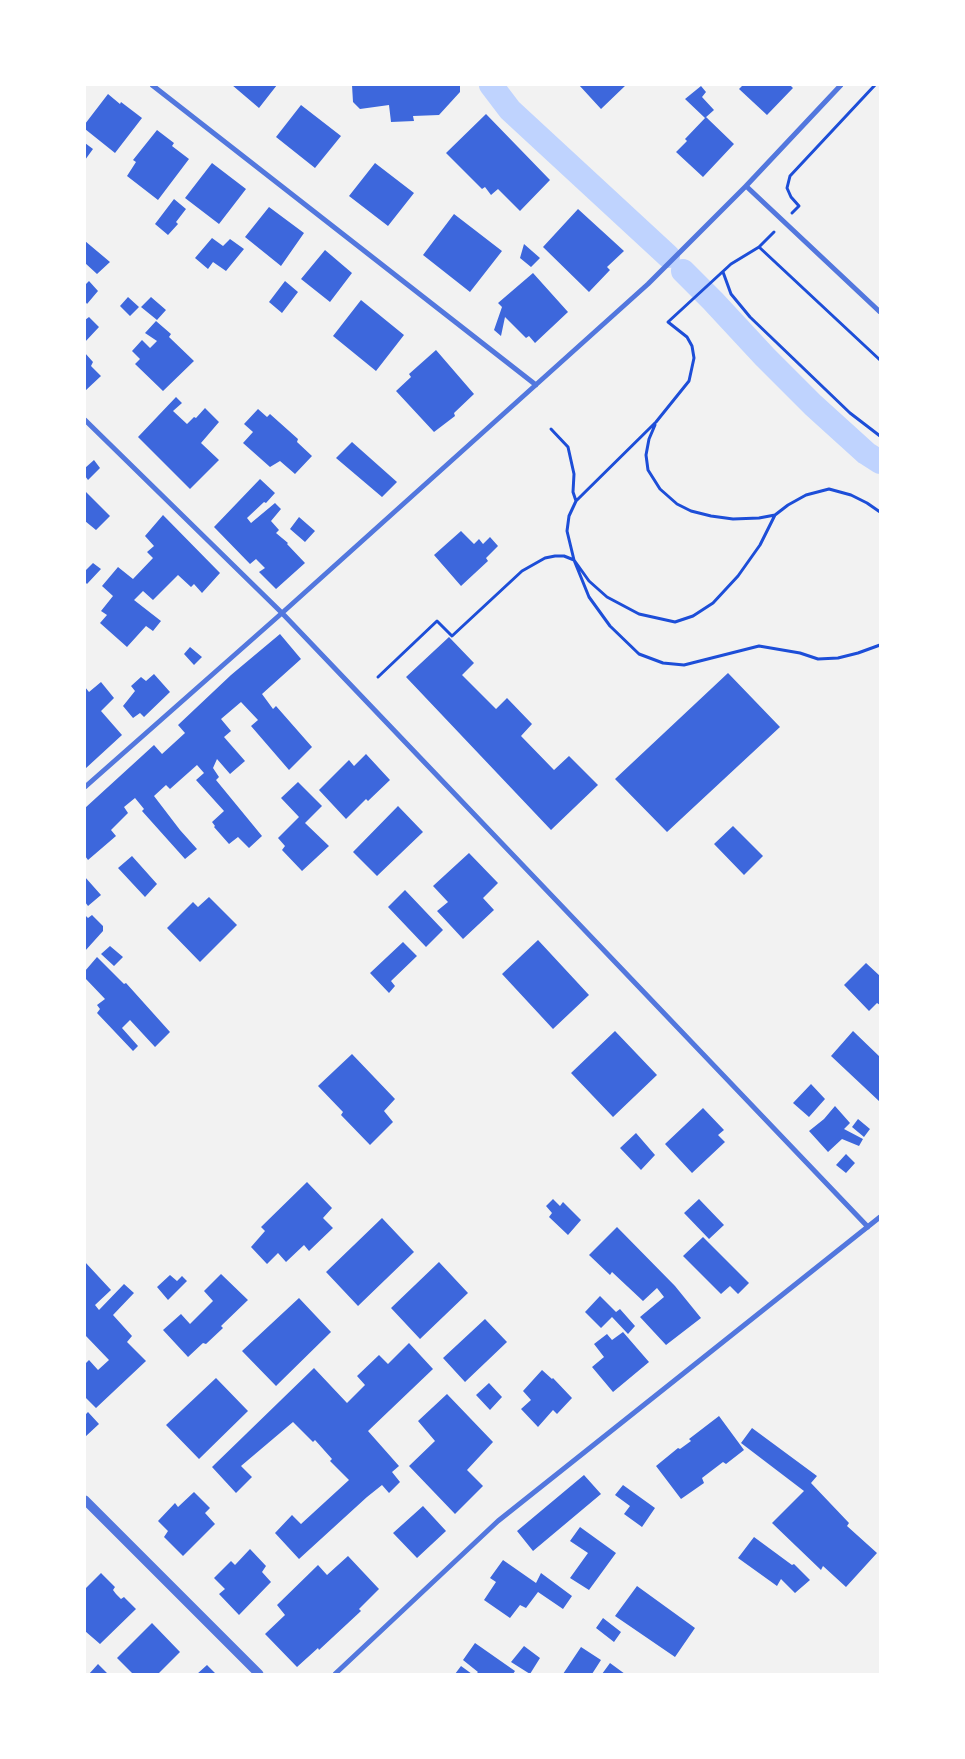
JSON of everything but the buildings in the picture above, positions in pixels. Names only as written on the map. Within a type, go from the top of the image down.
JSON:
[{"type":"street","points":[[152,85],[536,385]]},
{"type":"street","points":[[85,788],[680,254],[841,85]]},
{"type":"street","points":[[746,186],[880,312]]},
{"type":"street","points":[[85,420],[282,613],[868,1227]]},
{"type":"street","points":[[335,1674],[498,1521],[880,1217]]},
{"type":"street","points":[[85,1500],[259,1674]]},
{"type":"path","points":[[799,206],[791,197],[788,188],[790,176],[875,85]]},
{"type":"path","points":[[775,230],[759,247],[731,264],[668,322],[687,337],[692,346],[693,363],[689,381],[656,422],[576,501],[569,516],[567,531],[574,560],[589,597],[605,620],[639,654],[663,663],[684,666],[759,646],[800,653],[818,659],[838,658],[880,645]]},
{"type":"path","points":[[759,247],[880,360]]},
{"type":"path","points":[[723,271],[731,294],[750,317],[850,414],[880,436]]},
{"type":"path","points":[[656,422],[649,439],[646,455],[648,470],[660,489],[677,504],[691,511],[726,518],[759,518],[775,515],[806,495],[829,490],[851,496],[867,503],[880,512]]},
{"type":"path","points":[[551,429],[568,447],[574,474],[573,492],[576,501]]},
{"type":"path","points":[[378,677],[437,621],[452,636],[528,566],[545,558],[555,556],[564,556],[574,560],[589,581],[607,597],[639,614],[675,622],[693,616],[713,603],[738,576],[760,545],[775,515]]},
{"type":"waterway","points":[[491,85],[510,110],[668,256]]},
{"type":"waterway","points":[[683,271],[813,405],[866,453],[880,462]]}]
